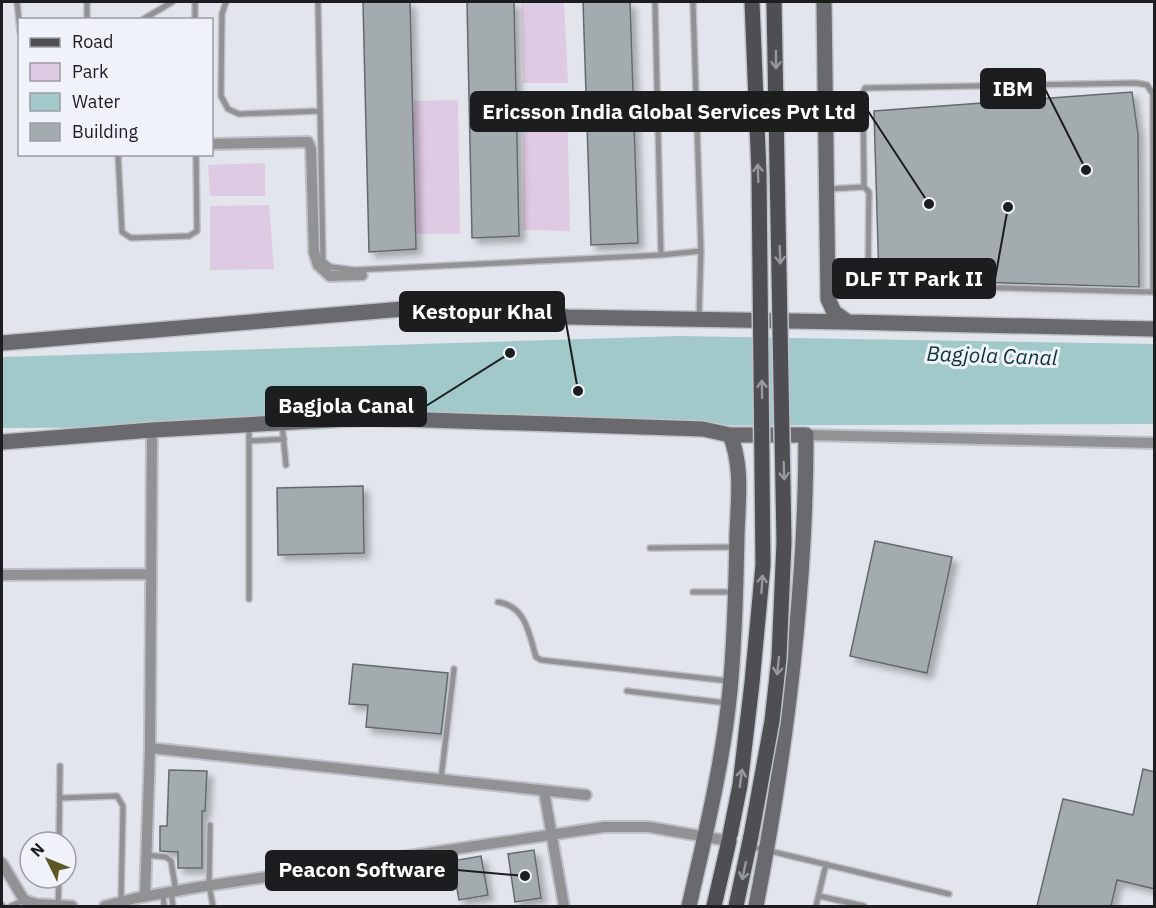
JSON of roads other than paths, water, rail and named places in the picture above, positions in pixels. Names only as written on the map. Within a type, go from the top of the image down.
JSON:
[{"type":"main road","points":[[714,906],[740,785],[753,683],[763,565],[759,186],[752,2]]},
{"type":"main road","points":[[736,906],[772,721],[779,658],[784,542],[774,2]]},
{"type":"street","points":[[824,2],[828,299],[834,312],[848,322]]},
{"type":"street","points":[[213,144],[308,142],[311,149],[316,259],[330,276],[362,276]]},
{"type":"street","points":[[2,343],[403,309],[568,317],[1155,329]]},
{"type":"street","points":[[2,442],[152,429],[367,418],[703,429],[730,435],[1155,443]]},
{"type":"street","points":[[145,896],[150,748],[149,574],[152,429]]},
{"type":"street","points":[[689,906],[705,837],[730,681],[736,592],[738,470],[736,448],[730,435]]},
{"type":"street","points":[[756,906],[767,851],[796,639],[806,435]]},
{"type":"street","points":[[2,575],[149,574]]},
{"type":"street","points":[[150,748],[586,795]]},
{"type":"street","points":[[544,791],[564,906]]},
{"type":"street","points":[[105,906],[145,896],[209,885],[632,825],[705,837],[730,838]]},
{"type":"street","points":[[2,862],[24,900],[72,906]]},
{"type":"lane","points":[[17,2],[19,18]]},
{"type":"lane","points":[[87,2],[87,18]]},
{"type":"lane","points":[[145,18],[172,2]]},
{"type":"lane","points":[[195,2],[195,18]]},
{"type":"lane","points":[[226,2],[222,14],[221,96],[228,109],[239,114],[320,111]]},
{"type":"lane","points":[[318,2],[323,261],[331,267],[356,270],[701,251]]},
{"type":"lane","points":[[655,2],[660,255]]},
{"type":"lane","points":[[693,2],[701,251],[699,318]]},
{"type":"lane","points":[[1136,83],[1147,85],[1153,94],[1154,292],[874,286],[870,284],[868,274],[869,192],[864,187],[863,93],[865,88],[1136,83]]},
{"type":"lane","points":[[118,156],[122,232],[131,238],[189,236],[197,231],[196,156]]},
{"type":"lane","points":[[827,189],[864,187]]},
{"type":"lane","points":[[828,277],[868,274]]},
{"type":"lane","points":[[282,422],[286,465]]},
{"type":"lane","points":[[249,424],[249,599]]},
{"type":"lane","points":[[249,441],[284,439]]},
{"type":"lane","points":[[650,548],[737,547]]},
{"type":"lane","points":[[693,592],[736,592]]},
{"type":"lane","points":[[498,602],[509,604],[522,615],[536,657],[541,660],[730,681]]},
{"type":"lane","points":[[441,779],[454,669]]},
{"type":"lane","points":[[627,691],[728,703]]},
{"type":"lane","points":[[59,830],[60,766]]},
{"type":"lane","points":[[60,798],[117,796],[120,799],[123,806],[122,902]]},
{"type":"lane","points":[[210,825],[209,885],[213,906]]},
{"type":"lane","points":[[750,841],[767,851],[949,894]]},
{"type":"lane","points":[[146,855],[166,857],[171,861],[170,892],[173,906]]},
{"type":"lane","points":[[816,906],[826,864]]},
{"type":"lane","points":[[58,890],[58,906]]},
{"type":"lane","points":[[164,906],[170,892]]},
{"type":"lane","points":[[819,897],[864,906]]},
{"type":"lane","points":[[11,906],[24,900]]},
{"type":"water","points":[[680,336],[1154,344],[1154,424],[2,428],[2,357]]},
{"type":"place","name":"IBM","points":[[1086,170]]},
{"type":"place","name":"Ericsson India Global Services Pvt Ltd","points":[[929,204]]},
{"type":"place","name":"DLF IT Park II","points":[[1008,207]]},
{"type":"place","name":"Bagjola Canal","points":[[510,353]]},
{"type":"place","name":"Kestopur Khal","points":[[578,391]]},
{"type":"place","name":"Peacon Software","points":[[525,876]]}]
